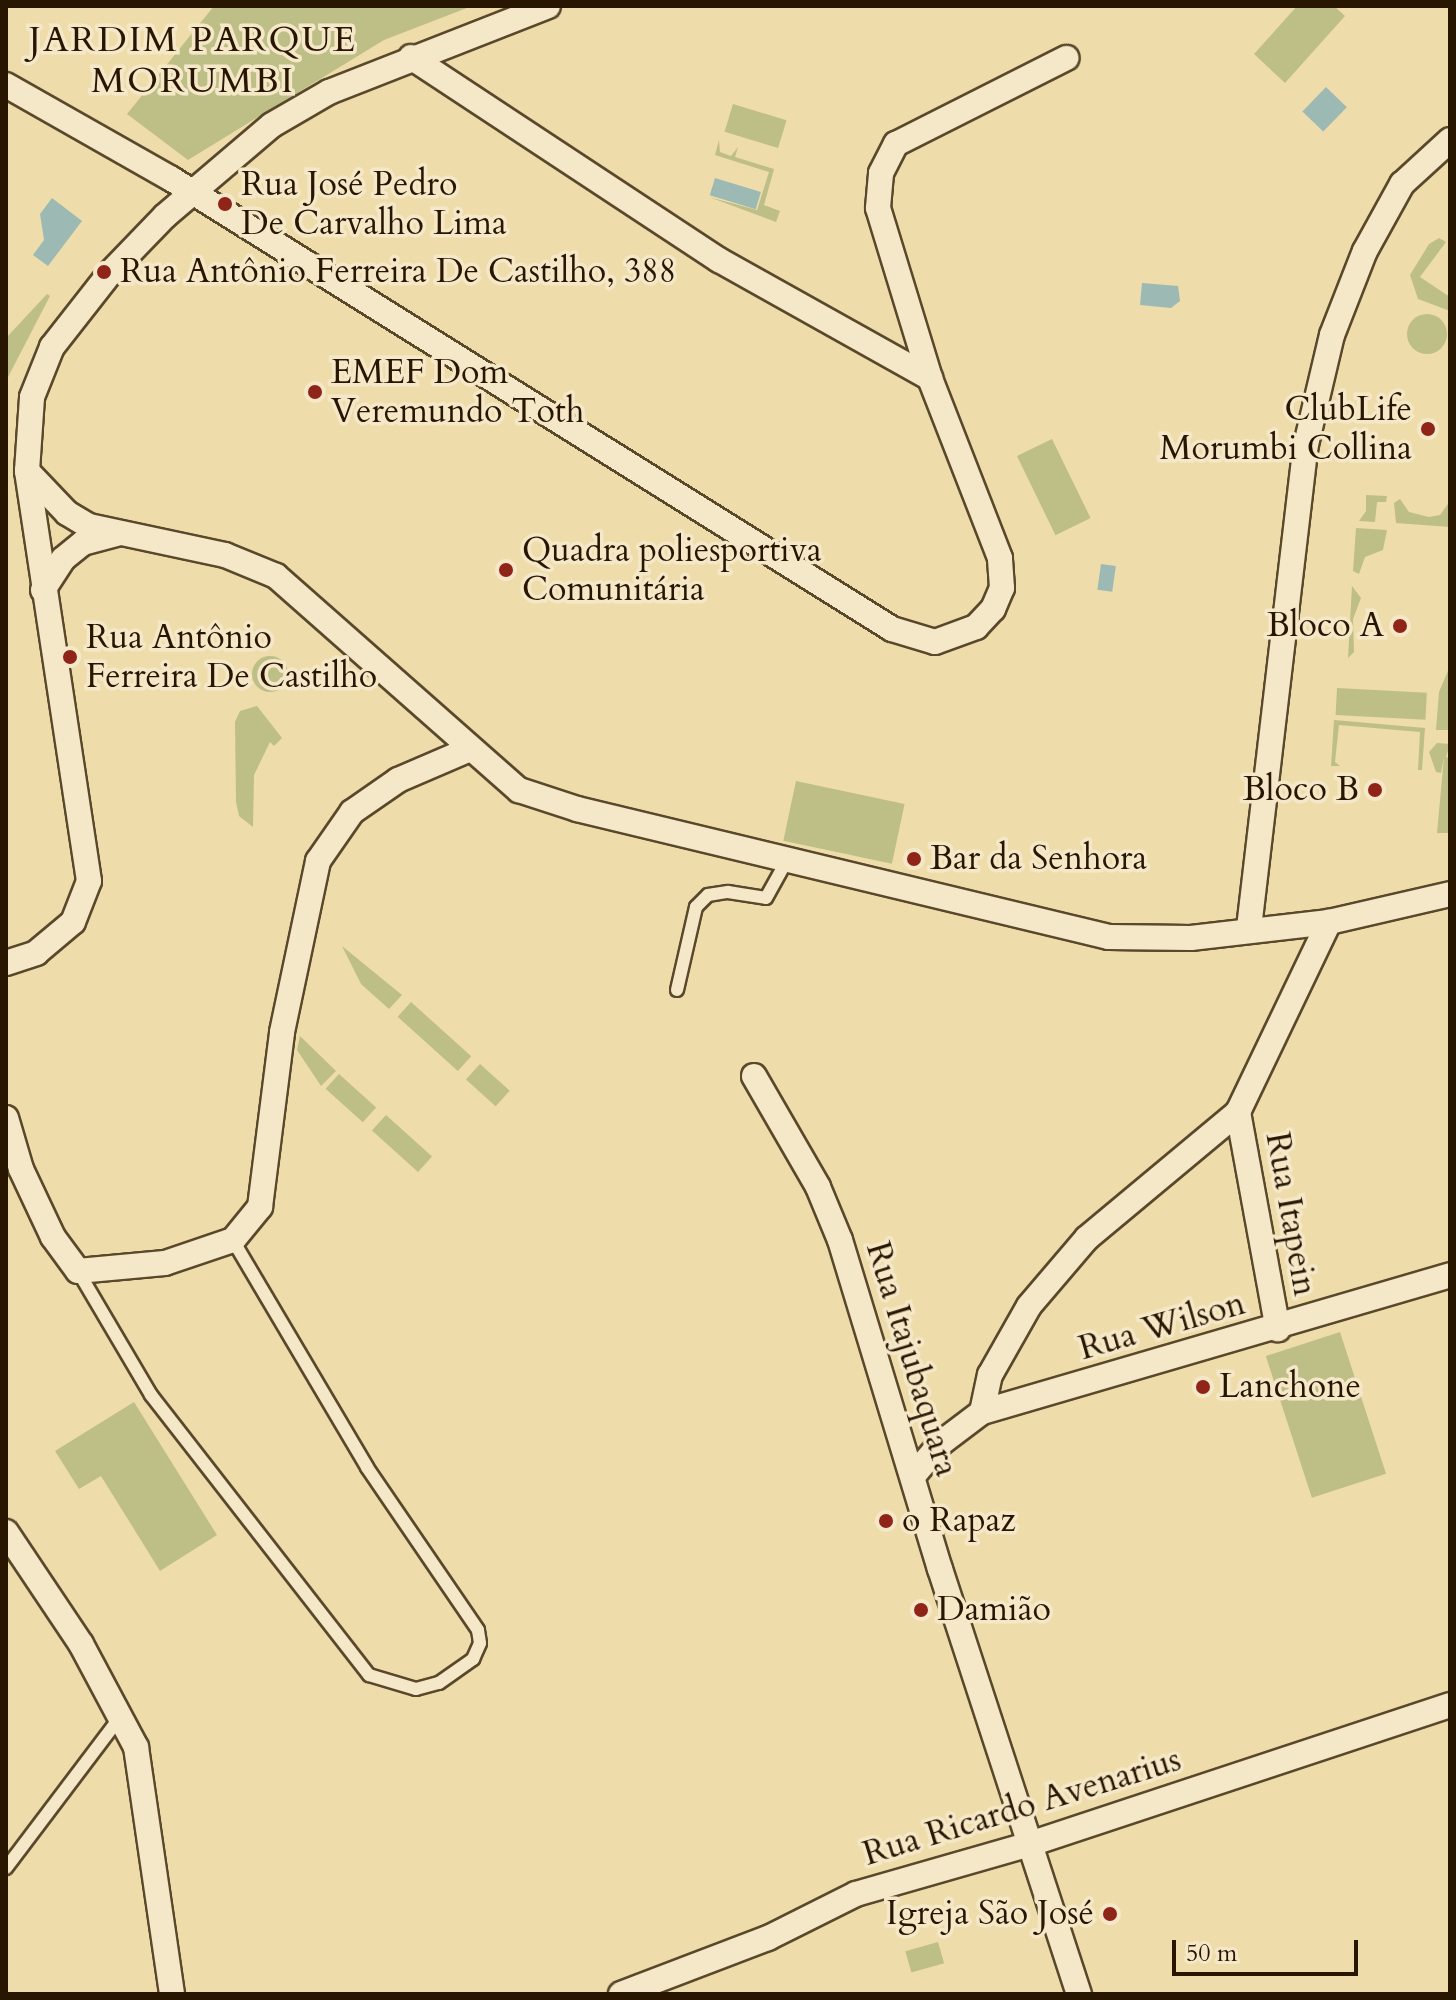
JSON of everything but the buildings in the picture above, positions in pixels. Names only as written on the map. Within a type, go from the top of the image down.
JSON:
[{"type":"street","points":[[6,963],[36,953],[73,922],[89,881],[27,471],[32,397],[52,347],[110,273],[192,191],[272,125],[329,92],[411,57],[548,6]]},
{"type":"street","points":[[411,57],[719,260],[930,378]]},
{"type":"street","points":[[6,85],[192,191],[892,629],[935,642],[976,627],[993,609],[1002,588],[1000,558],[930,378],[878,208],[881,173],[896,144],[1066,58]]},
{"type":"street","points":[[1249,928],[1305,449],[1332,335],[1365,251],[1402,184],[1450,140]]},
{"type":"street","points":[[27,471],[67,513],[89,526],[225,555],[276,576],[468,750],[519,790],[786,862],[1109,937],[1191,938],[1249,928],[1329,922],[1450,894]]},
{"type":"street","points":[[43,590],[63,559],[83,543],[123,532]]},
{"type":"street","points":[[6,1118],[21,1169],[53,1237],[78,1271],[165,1263],[233,1240],[260,1207],[282,1032],[318,861],[352,812],[398,780],[468,750]]},
{"type":"street","points":[[982,1412],[990,1375],[1029,1306],[1087,1238],[1238,1112],[1329,922]]},
{"type":"street","name":"Rua Itajubaquara","points":[[754,1076],[818,1187],[840,1240],[1079,1994]]},
{"type":"street","name":"Rua Itapein","points":[[1238,1112],[1278,1329]]},
{"type":"street","name":"Rua Wilson","points":[[913,1476],[941,1443],[982,1412],[1278,1329],[1450,1275]]},
{"type":"street","points":[[6,1532],[81,1644],[120,1717],[141,1770],[150,1861],[172,1994]]},
{"type":"street","name":"Rua Ricardo Avenarius","points":[[621,1994],[768,1938],[856,1894],[1030,1844],[1450,1705]]},
{"type":"lane","points":[[677,990],[696,907],[708,895],[728,892],[766,898],[786,862]]},
{"type":"lane","points":[[78,1271],[151,1395],[369,1675],[416,1689],[439,1683],[473,1659],[480,1643],[472,1618],[367,1467],[233,1240]]},
{"type":"lane","points":[[6,1868],[120,1717]]},
{"type":"green space","points":[[214,6],[472,6],[384,40],[188,160],[127,114]]},
{"type":"green space","points":[[1297,6],[1334,6],[1345,16],[1285,83],[1254,54]]},
{"type":"green space","points":[[733,104],[787,120],[778,148],[725,132]]},
{"type":"green space","points":[[719,140],[720,152],[731,156],[738,147],[735,157],[774,169],[764,205],[780,211],[776,222],[709,197],[757,210],[769,172],[715,155]]},
{"type":"green space","points":[[1439,238],[1446,242],[1420,277],[1450,297],[1450,311],[1418,299],[1410,275],[1429,244]]},
{"type":"green space","points":[[47,294],[50,296],[6,381],[6,338]]},
{"type":"green space","points":[[1427,314],[1441,320],[1447,334],[1441,348],[1427,354],[1413,348],[1407,334],[1413,320]]},
{"type":"green space","points":[[1052,439],[1091,518],[1056,535],[1017,456]]},
{"type":"green space","points":[[1366,495],[1387,496],[1386,502],[1377,502],[1375,522],[1359,521],[1366,511]]},
{"type":"green space","points":[[1400,499],[1409,512],[1429,517],[1440,515],[1450,501],[1450,527],[1396,523],[1394,503]]},
{"type":"green space","points":[[1356,528],[1387,530],[1383,550],[1365,557],[1359,574],[1353,571]]},
{"type":"green space","points":[[1352,586],[1361,598],[1353,619],[1354,652],[1348,658]]},
{"type":"green space","points":[[270,656],[283,661],[288,674],[283,687],[270,692],[257,687],[252,674],[257,661]]},
{"type":"green space","points":[[1450,666],[1450,730],[1436,730],[1439,692]]},
{"type":"green space","points":[[1337,688],[1427,693],[1425,720],[1336,715]]},
{"type":"green space","points":[[257,706],[282,738],[274,746],[270,742],[254,775],[253,827],[239,816],[236,802],[235,722],[240,711]]},
{"type":"green space","points":[[1334,720],[1425,728],[1422,770],[1418,770],[1420,732],[1339,725],[1335,762],[1340,766],[1331,766]]},
{"type":"green space","points":[[1437,743],[1450,744],[1446,757],[1450,758],[1450,833],[1437,833],[1444,757],[1441,773],[1436,772],[1429,752]]},
{"type":"green space","points":[[796,781],[905,804],[892,864],[783,841]]},
{"type":"green space","points":[[342,946],[402,995],[389,1009],[361,984]]},
{"type":"green space","points":[[411,1002],[471,1056],[458,1071],[398,1017]]},
{"type":"green space","points":[[300,1036],[336,1071],[321,1086],[297,1050]]},
{"type":"green space","points":[[480,1064],[510,1091],[496,1106],[466,1080]]},
{"type":"green space","points":[[339,1074],[376,1107],[363,1122],[326,1089]]},
{"type":"green space","points":[[386,1115],[432,1156],[418,1172],[372,1131]]},
{"type":"green space","points":[[1340,1332],[1386,1474],[1312,1498],[1266,1356]]},
{"type":"green space","points":[[134,1402],[217,1535],[160,1571],[101,1476],[79,1489],[55,1451]]},
{"type":"green space","points":[[938,1942],[944,1963],[911,1973],[905,1951]]},
{"type":"water","points":[[1326,87],[1347,107],[1323,132],[1302,111]]},
{"type":"water","points":[[715,178],[761,192],[756,209],[710,195]]},
{"type":"water","points":[[52,198],[82,221],[48,266],[33,255],[44,240],[40,214]]},
{"type":"water","points":[[1142,283],[1178,286],[1180,301],[1171,308],[1140,305]]},
{"type":"water","points":[[1101,564],[1116,566],[1112,592],[1097,590]]},
{"type":"place","name":"Rua José Pedro De Carvalho Lima","points":[[225,204]]},
{"type":"place","name":"Rua Antônio Ferreira De Castilho, 388","points":[[104,272]]},
{"type":"place","name":"EMEF Dom Veremundo Toth","points":[[315,392]]},
{"type":"place","name":"ClubLife Morumbi Collina","points":[[1428,429]]},
{"type":"place","name":"Quadra poliesportiva Comunitária","points":[[506,570]]},
{"type":"place","name":"Bloco A","points":[[1400,626]]},
{"type":"place","name":"Rua Antônio Ferreira De Castilho","points":[[70,657]]},
{"type":"place","name":"Bloco B","points":[[1375,790]]},
{"type":"place","name":"Bar da Senhora","points":[[914,859]]},
{"type":"place","name":"Lanchone","points":[[1203,1387]]},
{"type":"place","name":"o Rapaz","points":[[886,1521]]},
{"type":"place","name":"Damião","points":[[921,1610]]},
{"type":"place","name":"Igreja São José","points":[[1110,1914]]},
{"type":"district","name":"JARDIM PARQUE MORUMBI","points":[[193,60]]}]
